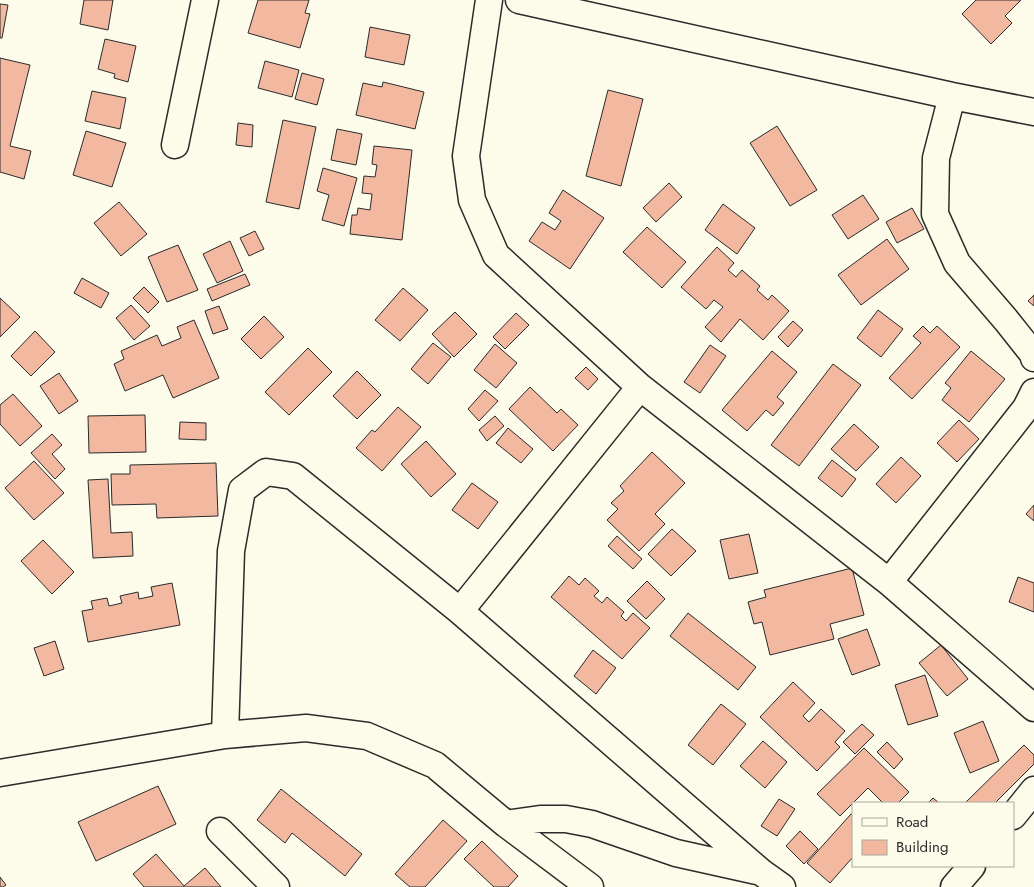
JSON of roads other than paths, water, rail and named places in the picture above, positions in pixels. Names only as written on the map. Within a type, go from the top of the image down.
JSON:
[{"type":"street","points":[[176,145],[205,0]]},
{"type":"street","points":[[489,0],[466,156],[472,200],[496,255],[640,387],[889,582],[1034,708]]},
{"type":"street","points":[[519,0],[952,96],[1034,112]]},
{"type":"street","points":[[952,96],[936,158],[935,214],[957,263],[1034,354],[1034,358]]},
{"type":"street","points":[[460,611],[640,387]]},
{"type":"street","points":[[889,582],[1026,408],[1034,392]]},
{"type":"street","points":[[225,735],[231,551],[242,490],[266,472],[293,476],[460,611],[761,872],[782,887]]},
{"type":"street","points":[[0,773],[225,735],[306,728],[367,736],[435,765],[506,824],[590,887]]},
{"type":"street","points":[[1014,815],[1034,790]]},
{"type":"street","points":[[506,824],[540,819],[566,819],[592,824],[676,853],[761,872]]},
{"type":"street","points":[[220,831],[276,887]]},
{"type":"street","points":[[954,887],[971,867]]}]
